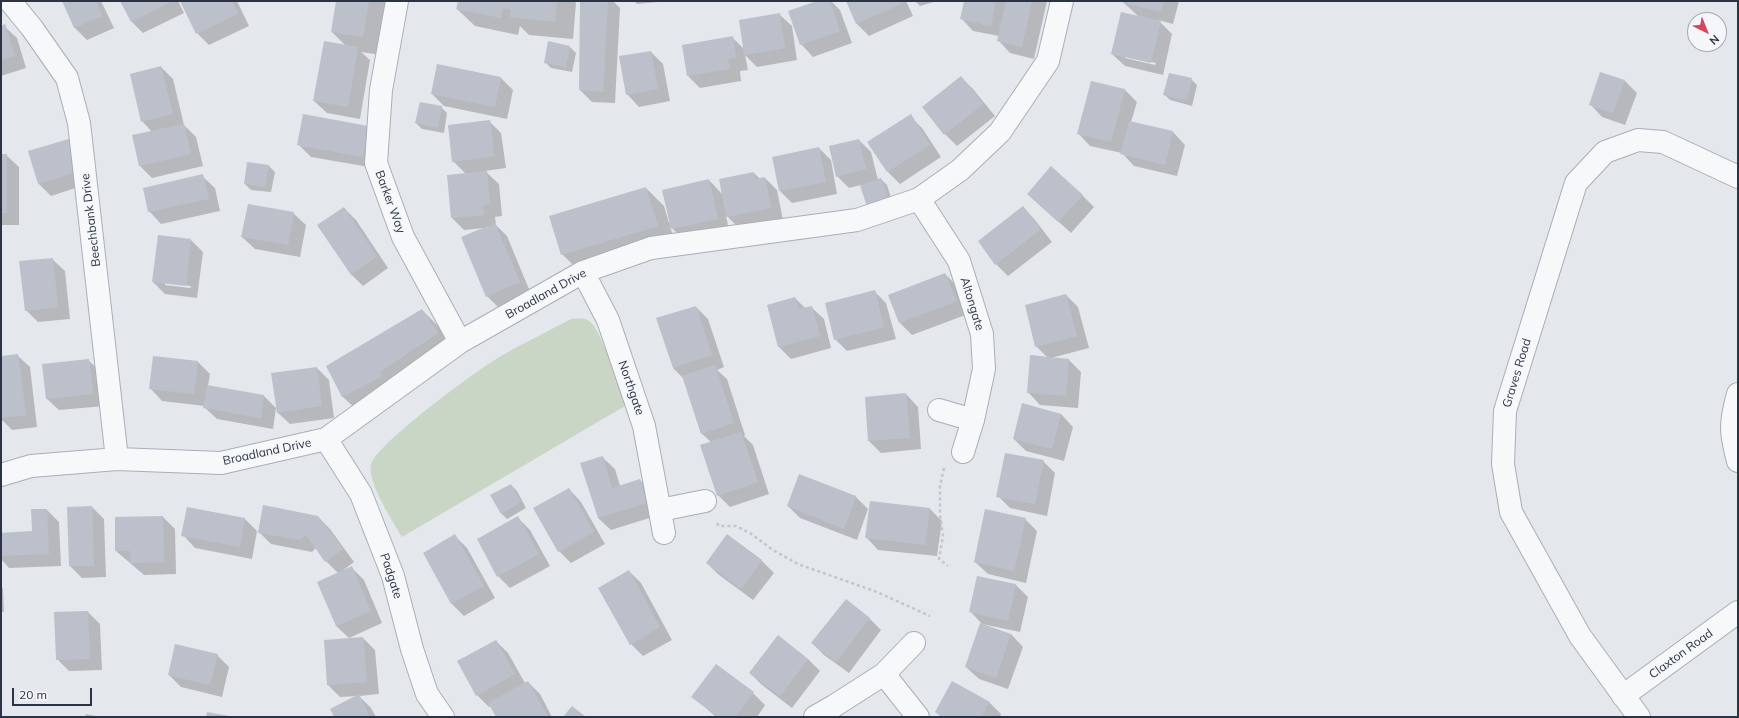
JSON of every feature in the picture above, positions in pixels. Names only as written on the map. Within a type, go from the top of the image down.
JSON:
[{"type":"street","name":"Beechbank Drive","points":[[10,1],[32,28],[67,78],[79,123],[117,459]]},
{"type":"street","name":"Barker Way","points":[[397,1],[381,90],[376,163],[403,237],[460,342]]},
{"type":"street","name":"Broadland Drive","points":[[1,475],[31,466],[117,459],[221,463],[326,439],[460,342],[583,272],[651,248],[858,220],[919,199],[960,170],[1000,132],[1048,61],[1062,1]]},
{"type":"street","name":"Graves Road","points":[[1638,717],[1580,636],[1511,512],[1503,464],[1505,411],[1576,183],[1605,152],[1638,140],[1663,142],[1738,177]]},
{"type":"street","name":"Altongate","points":[[919,199],[959,261],[982,334],[984,369],[973,420],[963,452]]},
{"type":"street","name":"Northgate","points":[[583,272],[608,320],[644,426],[664,533]]},
{"type":"street","points":[[1738,394],[1732,416],[1733,442],[1738,461]]},
{"type":"street","points":[[939,410],[973,420]]},
{"type":"street","name":"Padgate","points":[[326,439],[361,494],[393,576],[412,648],[427,694],[443,717]]},
{"type":"street","points":[[660,510],[705,501]]},
{"type":"street","name":"Claxton Road","points":[[1623,696],[1738,612]]},
{"type":"street","points":[[815,717],[884,674],[914,643]]},
{"type":"street","points":[[884,674],[918,717]]},
{"type":"path","points":[[948,566],[939,559],[943,536],[940,514],[940,486],[947,451],[963,452]]},
{"type":"path","points":[[705,501],[719,526],[736,526],[750,533],[773,550],[798,564],[877,592],[930,616]]},
{"type":"green space","points":[[571,319],[585,319],[594,326],[610,360],[625,406],[402,537],[387,512],[373,481],[371,465],[376,455],[425,411],[493,361]]},
{"type":"building","points":[[62,1],[96,1],[102,16],[74,28]]},
{"type":"building","points":[[120,1],[173,1],[131,22]]},
{"type":"building","points":[[180,1],[232,1],[238,14],[196,34]]},
{"type":"building","points":[[336,1],[369,1],[363,37],[331,32]]},
{"type":"building","points":[[458,1],[557,1],[555,22],[510,17],[511,9],[503,8],[501,18],[456,9]]},
{"type":"building","points":[[580,1],[608,1],[603,92],[579,90]]},
{"type":"building","points":[[817,1],[830,1],[840,31],[800,45],[788,11]]},
{"type":"building","points":[[846,1],[900,1],[901,4],[856,24]]},
{"type":"building","points":[[964,1],[996,1],[991,26],[960,19]]},
{"type":"building","points":[[1006,1],[1032,1],[1022,47],[997,41]]},
{"type":"building","points":[[1124,1],[1164,1],[1161,12],[1123,3]]},
{"type":"building","points":[[1121,12],[1161,21],[1151,63],[1111,54]]},
{"type":"building","points":[[780,13],[785,48],[744,55],[739,20]]},
{"type":"building","points":[[5,24],[15,56],[1,60],[1,26]]},
{"type":"building","points":[[733,36],[736,58],[728,59],[730,69],[687,76],[682,45]]},
{"type":"building","points":[[324,41],[358,47],[348,107],[313,101]]},
{"type":"building","points":[[548,41],[570,46],[566,67],[544,63]]},
{"type":"building","points":[[651,51],[658,89],[626,95],[619,56]]},
{"type":"building","points":[[437,64],[501,77],[495,107],[431,94]]},
{"type":"building","points":[[161,66],[173,114],[141,122],[130,74]]},
{"type":"building","points":[[1600,72],[1625,80],[1613,113],[1589,105]]},
{"type":"building","points":[[1169,73],[1192,78],[1187,100],[1163,95]]},
{"type":"building","points":[[961,76],[983,104],[944,135],[922,107]]},
{"type":"building","points":[[1091,81],[1125,89],[1111,142],[1077,134]]},
{"type":"building","points":[[420,102],[442,106],[438,128],[415,123]]},
{"type":"building","points":[[303,114],[368,126],[363,157],[297,145]]},
{"type":"building","points":[[911,114],[930,145],[887,172],[867,142]]},
{"type":"building","points":[[490,120],[494,156],[452,162],[448,125]]},
{"type":"building","points":[[1129,121],[1173,131],[1165,165],[1120,154]]},
{"type":"building","points":[[184,124],[191,154],[139,166],[132,135]]},
{"type":"building","points":[[72,138],[82,170],[38,184],[28,151]]},
{"type":"building","points":[[859,139],[866,169],[836,177],[829,146]]},
{"type":"building","points":[[819,147],[826,182],[779,191],[772,157]]},
{"type":"building","points":[[1,154],[7,154],[7,213],[1,213]]},
{"type":"building","points":[[247,162],[269,165],[265,187],[244,184]]},
{"type":"building","points":[[1051,166],[1083,195],[1058,222],[1027,194]]},
{"type":"building","points":[[487,171],[490,204],[483,205],[484,215],[451,218],[447,175]]},
{"type":"building","points":[[754,172],[755,179],[765,177],[771,208],[726,217],[719,179]]},
{"type":"building","points":[[203,174],[209,199],[148,212],[143,188]]},
{"type":"building","points":[[881,178],[888,198],[867,206],[860,186]]},
{"type":"building","points":[[709,179],[718,219],[671,229],[662,190]]},
{"type":"building","points":[[646,187],[658,226],[561,255],[549,216]]},
{"type":"building","points":[[248,204],[294,212],[288,245],[241,237]]},
{"type":"building","points":[[1023,206],[1041,229],[995,265],[978,241]]},
{"type":"building","points":[[344,207],[377,256],[351,275],[317,225]]},
{"type":"building","points":[[495,223],[520,282],[486,297],[461,237]]},
{"type":"building","points":[[158,235],[191,239],[186,286],[152,282]]},
{"type":"building","points":[[53,258],[58,307],[25,311],[19,261]]},
{"type":"building","points":[[945,273],[957,301],[899,323],[888,295]]},
{"type":"building","points":[[875,290],[884,327],[834,340],[825,303]]},
{"type":"building","points":[[1066,294],[1077,336],[1035,347],[1025,305]]},
{"type":"building","points":[[795,297],[799,309],[812,306],[820,336],[778,347],[767,305]]},
{"type":"building","points":[[696,306],[712,355],[673,368],[656,318]]},
{"type":"building","points":[[422,309],[438,333],[380,372],[382,376],[342,397],[326,366]]},
{"type":"building","points":[[18,354],[26,415],[1,418],[1,356]]},
{"type":"building","points":[[1030,355],[1069,359],[1066,396],[1027,393]]},
{"type":"building","points":[[153,356],[198,361],[194,394],[149,389]]},
{"type":"building","points":[[89,359],[93,394],[46,399],[42,364]]},
{"type":"building","points":[[715,365],[734,423],[701,434],[682,376]]},
{"type":"building","points":[[317,367],[322,406],[277,413],[271,373]]},
{"type":"building","points":[[207,385],[264,395],[261,418],[203,408]]},
{"type":"building","points":[[906,393],[910,438],[868,441],[865,397]]},
{"type":"building","points":[[1022,403],[1061,414],[1052,449],[1013,439]]},
{"type":"building","points":[[741,432],[758,482],[717,496],[700,445]]},
{"type":"building","points":[[1005,453],[1044,460],[1035,504],[996,497]]},
{"type":"building","points":[[603,456],[612,488],[640,479],[647,503],[598,518],[580,463]]},
{"type":"building","points":[[799,474],[856,496],[844,529],[787,506]]},
{"type":"building","points":[[511,484],[521,502],[501,514],[490,495]]},
{"type":"building","points":[[569,488],[594,532],[558,552],[533,508]]},
{"type":"building","points":[[870,501],[930,508],[925,545],[865,538]]},
{"type":"building","points":[[263,505],[318,516],[343,549],[325,562],[306,535],[300,540],[258,533]]},
{"type":"building","points":[[92,506],[94,566],[69,566],[67,507]]},
{"type":"building","points":[[187,507],[245,518],[240,547],[181,536]]},
{"type":"building","points":[[31,509],[47,509],[49,554],[1,556],[1,533],[32,531]]},
{"type":"building","points":[[985,509],[1026,518],[1014,571],[974,562]]},
{"type":"building","points":[[163,516],[164,562],[131,563],[130,551],[115,551],[115,517]]},
{"type":"building","points":[[518,516],[539,554],[497,577],[477,539]]},
{"type":"building","points":[[455,534],[484,586],[451,604],[423,553]]},
{"type":"building","points":[[727,534],[762,560],[741,589],[706,563]]},
{"type":"building","points":[[352,566],[371,611],[336,626],[317,582]]},
{"type":"building","points":[[629,570],[660,627],[630,645],[598,588]]},
{"type":"building","points":[[977,576],[1016,584],[1008,621],[969,612]]},
{"type":"building","points":[[846,599],[870,618],[836,662],[811,643]]},
{"type":"building","points":[[88,611],[90,659],[56,660],[54,612]]},
{"type":"building","points":[[980,623],[1011,634],[996,678],[965,667]]},
{"type":"building","points":[[778,635],[808,659],[780,696],[749,673]]},
{"type":"building","points":[[363,637],[367,682],[327,685],[324,640]]},
{"type":"building","points":[[496,640],[515,674],[476,696],[457,661]]},
{"type":"building","points":[[175,644],[218,654],[210,685],[168,675]]},
{"type":"building","points":[[716,664],[754,692],[735,717],[718,717],[691,697]]},
{"type":"building","points":[[528,681],[548,717],[496,717],[488,703]]},
{"type":"building","points":[[952,681],[990,702],[981,717],[943,717],[935,712]]},
{"type":"building","points":[[359,694],[370,717],[334,717],[330,709]]},
{"type":"building","points":[[572,706],[586,717],[563,717]]},
{"type":"building","points":[[207,712],[229,716],[229,717],[206,717]]},
{"type":"building","points":[[86,714],[96,716],[96,717],[85,717]]}]
